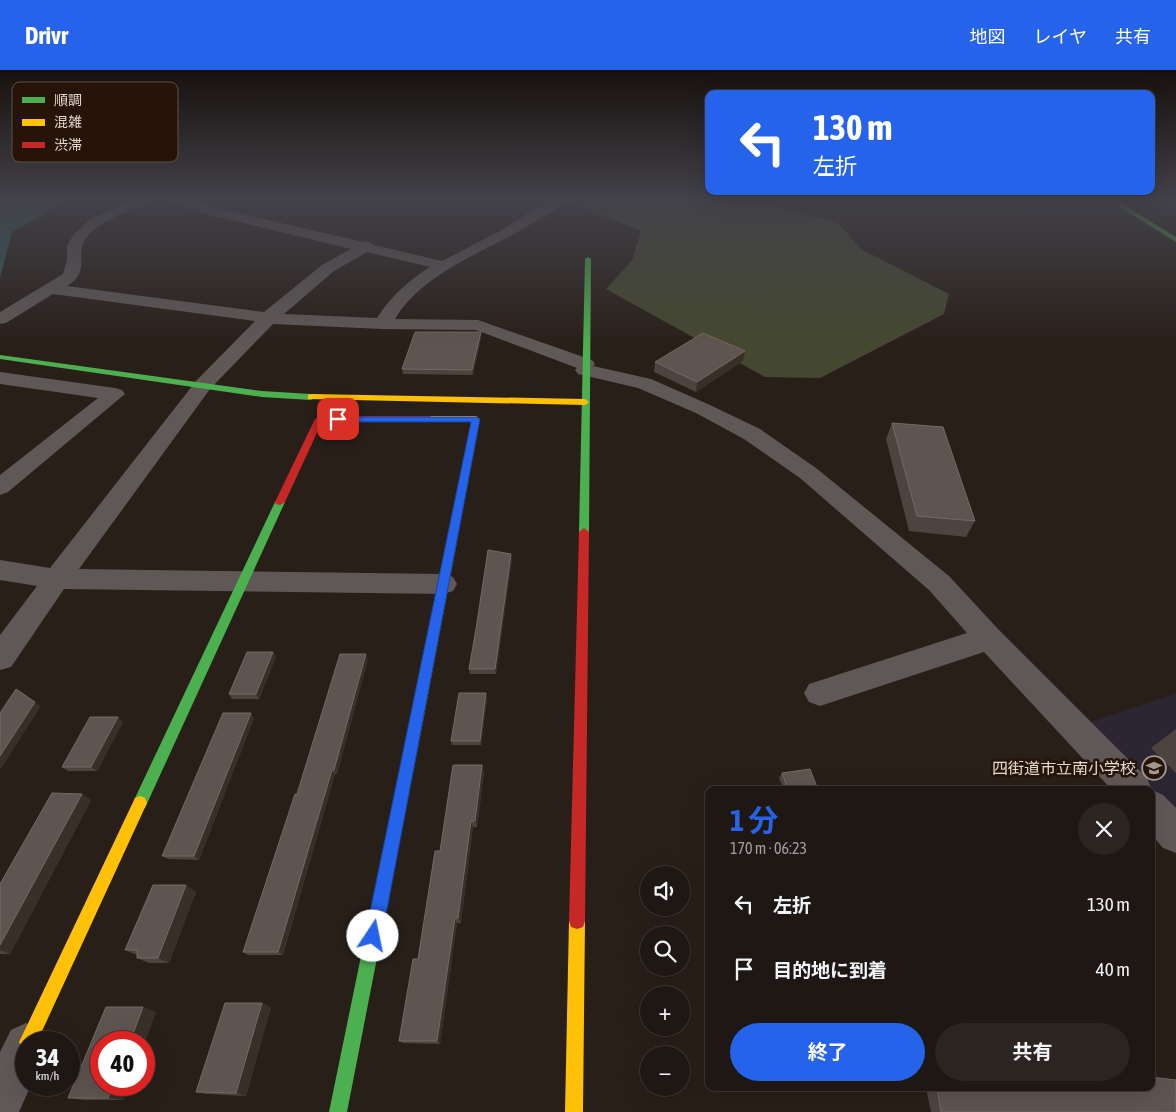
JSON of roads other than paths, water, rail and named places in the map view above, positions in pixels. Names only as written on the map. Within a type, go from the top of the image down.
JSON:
[{"type":"street","points":[[0,319],[70,276],[75,260],[75,248]]},
{"type":"street","points":[[0,658],[203,385],[268,318],[328,268],[364,248]]},
{"type":"street","points":[[373,248],[444,266]]},
{"type":"street","points":[[383,324],[389,312],[411,288],[444,266],[479,248]]},
{"type":"street","points":[[574,1112],[588,259]]},
{"type":"street","points":[[51,289],[268,318],[383,324],[478,324],[585,367],[644,383],[703,409],[752,434],[808,473],[902,550],[939,583],[1131,786]]},
{"type":"street","points":[[0,357],[262,394],[333,398],[585,402]]},
{"type":"street","points":[[0,378],[115,394],[0,487]]},
{"type":"street","points":[[33,1031],[319,419],[476,419],[338,1112]]},
{"type":"street","points":[[0,570],[57,579],[443,584]]},
{"type":"street","points":[[820,693],[989,638]]},
{"type":"street","points":[[1155,811],[1176,835]]},
{"type":"street","points":[[0,1102],[15,1070]]},
{"type":"water","points":[[0,248],[8,248],[0,278]]},
{"type":"place","name":"四街道市立南小学校","points":[[1154,768]]}]
